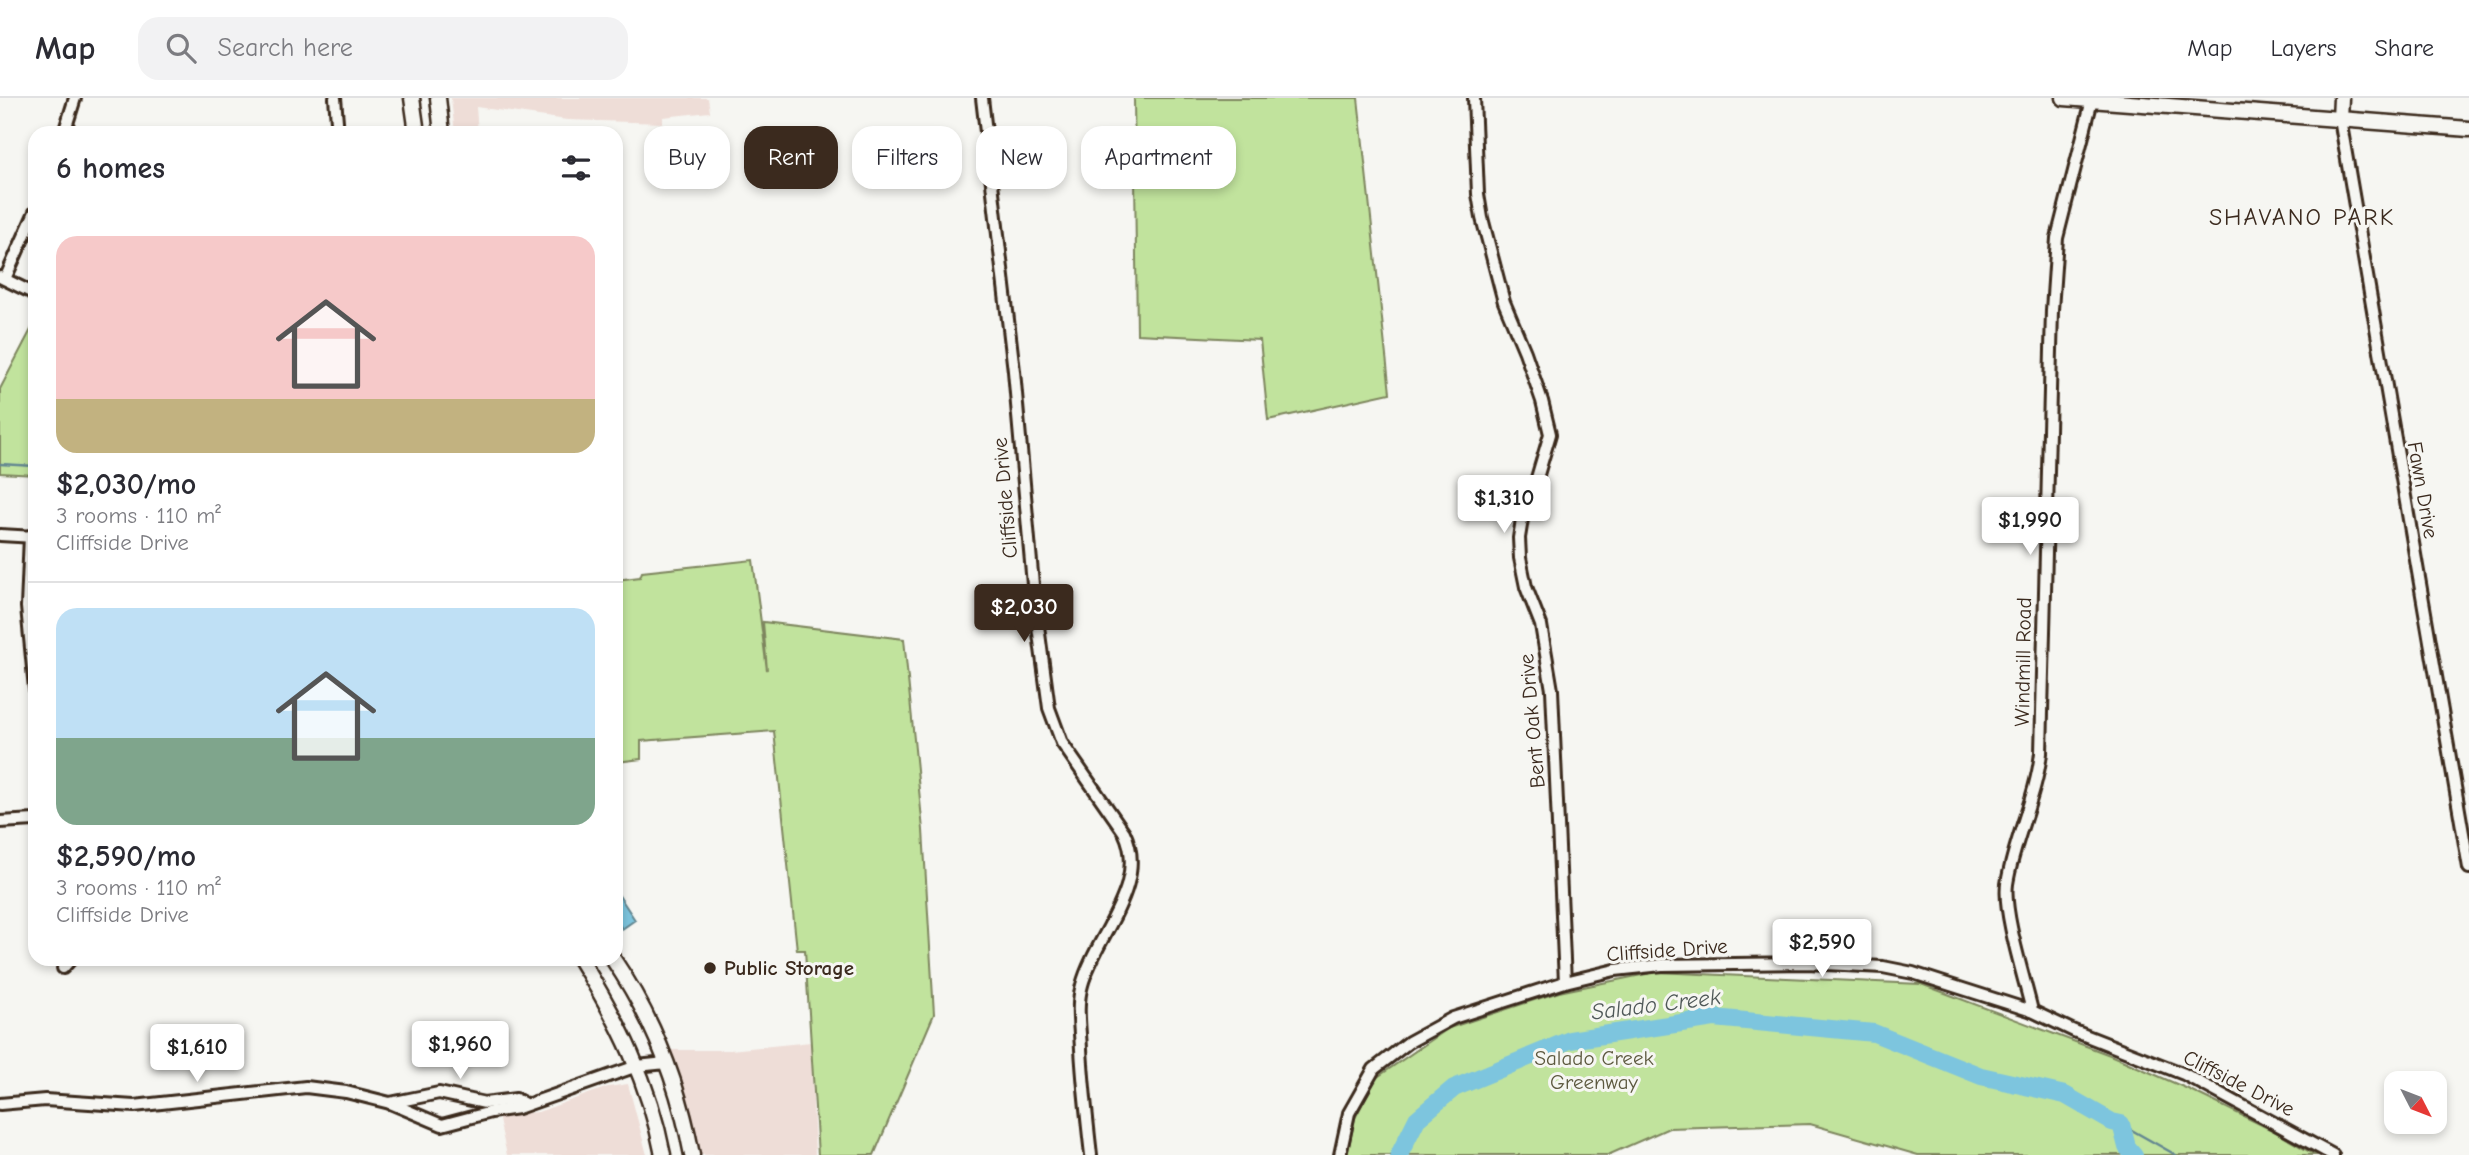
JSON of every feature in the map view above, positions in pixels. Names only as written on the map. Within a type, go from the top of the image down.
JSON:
[{"type":"main road","points":[[412,98],[416,126]]},
{"type":"main road","points":[[439,98],[441,126]]},
{"type":"main road","points":[[2064,98],[2469,129]]},
{"type":"main road","points":[[2340,119],[2341,98]]},
{"type":"main road","points":[[584,966],[607,1002],[637,1066],[663,1155]]},
{"type":"main road","points":[[618,966],[635,991],[666,1063],[687,1127],[692,1155]]},
{"type":"street","points":[[66,126],[75,98]]},
{"type":"street","points":[[335,98],[337,126]]},
{"type":"street","name":"Cliffside Drive","points":[[982,98],[1012,357],[1034,596],[1049,708],[1062,743],[1130,844],[1131,866],[1127,886],[1086,972],[1078,1003],[1091,1155]]},
{"type":"street","name":"Bent Oak Drive","points":[[1474,98],[1478,194],[1482,218],[1504,302],[1525,352],[1550,434],[1523,513],[1519,538],[1526,587],[1541,625],[1552,690],[1565,982]]},
{"type":"street","name":"Windmill Road","points":[[2032,1011],[2008,908],[2007,886],[2032,800],[2041,752],[2052,310],[2057,238],[2092,100]]},
{"type":"street","name":"Fawn Drive","points":[[2340,119],[2469,868]]},
{"type":"street","points":[[28,226],[2,278],[28,291]]},
{"type":"street","points":[[0,535],[28,537]]},
{"type":"street","points":[[28,595],[28,615]]},
{"type":"street","points":[[0,822],[28,820]]},
{"type":"street","name":"Cliffside Drive","points":[[1340,1155],[1349,1113],[1374,1069],[1393,1052],[1452,1018],[1565,982],[1615,970],[1662,965],[1807,962],[1858,965],[1913,973],[2032,1011],[2074,1031],[2184,1074],[2333,1155]]},
{"type":"street","points":[[0,1104],[45,1100],[134,1106],[306,1087],[346,1092],[390,1103],[442,1125],[518,1108],[637,1066],[666,1063]]},
{"type":"street","points":[[390,1103],[439,1093],[485,1103],[516,1099],[525,1104]]},
{"type":"shaded area","points":[[451,98],[708,98],[710,112],[663,117],[663,123],[567,120],[476,107],[477,126],[454,126]]},
{"type":"shaded area","points":[[811,1042],[815,1155],[698,1155],[692,1121],[670,1050],[730,1050]]},
{"type":"shaded area","points":[[628,1084],[647,1155],[507,1155],[498,1116],[538,1112],[608,1087]]},
{"type":"green space","points":[[1134,98],[1358,98],[1390,393],[1268,420],[1260,340],[1137,334],[1135,189],[1236,189],[1236,126],[1134,126]]},
{"type":"green space","points":[[28,335],[28,475],[0,473],[0,389]]},
{"type":"green space","points":[[753,560],[767,670],[763,622],[904,639],[923,830],[934,1014],[874,1155],[818,1155],[805,950],[797,950],[774,731],[641,741],[641,759],[623,761],[623,579],[640,577],[642,572]]},
{"type":"green space","name":"Salado Creek Greenway","points":[[1656,972],[1921,984],[2110,1055],[2188,1089],[2272,1130],[2315,1155],[1918,1155],[1810,1124],[1669,1128],[1608,1155],[1347,1155],[1355,1118],[1376,1078],[1449,1028],[1559,992]]},
{"type":"water","points":[[623,902],[635,920],[623,928]]},
{"type":"waterway","points":[[0,464],[28,466]]},
{"type":"waterway","name":"Salado Creek","points":[[1399,1155],[1417,1119],[1454,1088],[1570,1040],[1714,1018],[1874,1033],[1981,1076],[2065,1095],[2112,1122],[2121,1124],[2127,1147],[2134,1155]]},
{"type":"waterway","points":[[2121,1124],[2176,1155]]},
{"type":"place","name":"Public Storage","points":[[710,968]]},
{"type":"district","name":"SHAVANO PARK","points":[[2302,217]]}]
